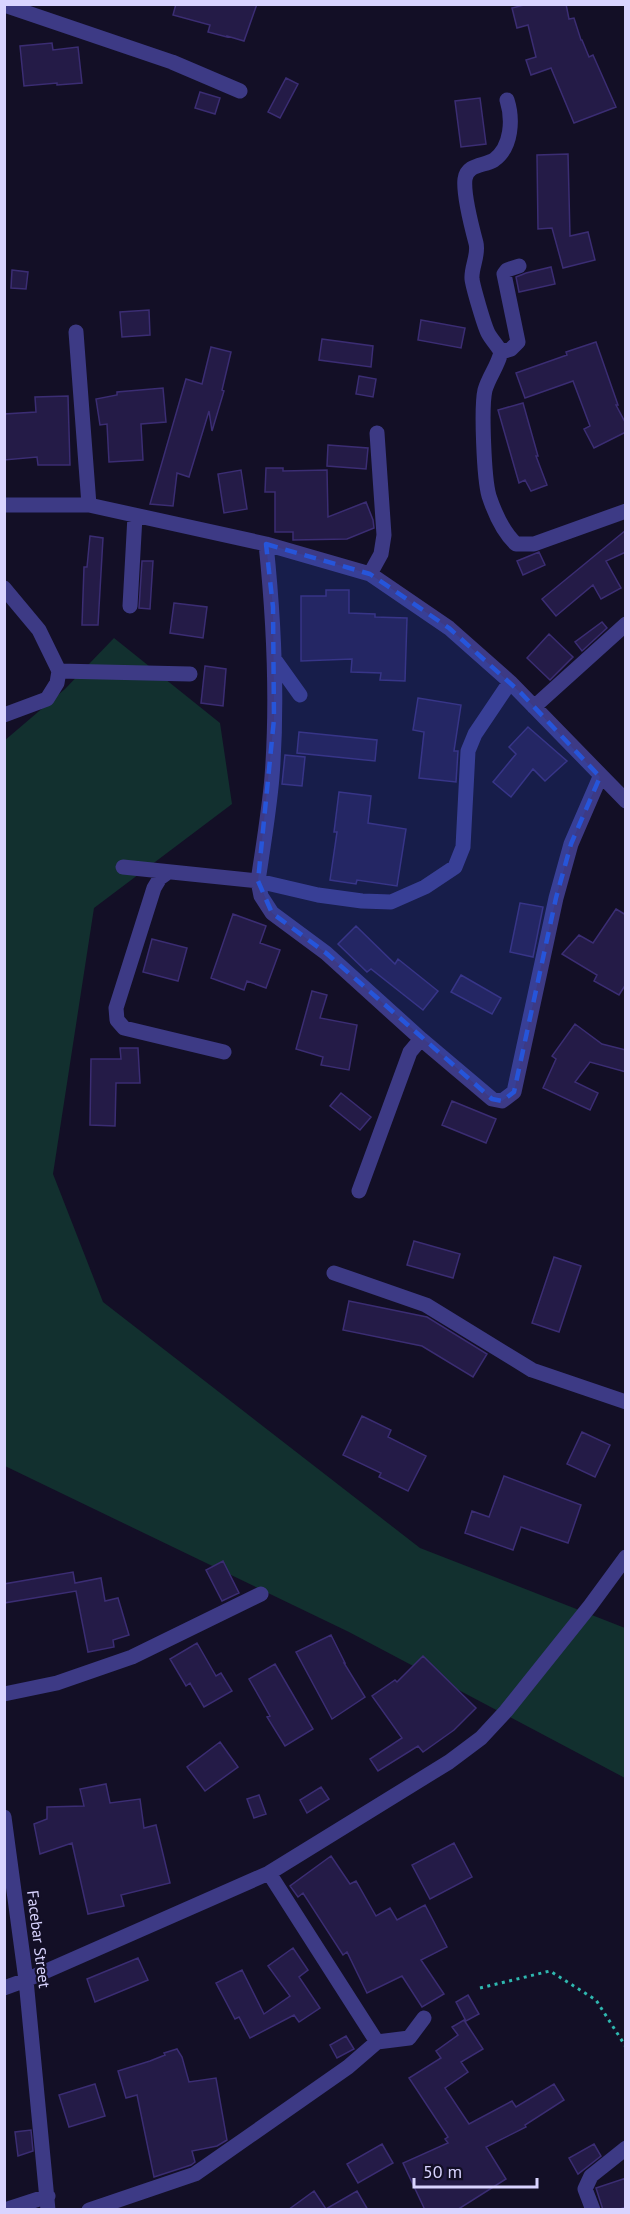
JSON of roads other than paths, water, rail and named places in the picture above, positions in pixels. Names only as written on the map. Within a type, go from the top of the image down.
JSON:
[{"type":"street","points":[[4,5],[162,58],[240,91]]},
{"type":"street","points":[[507,100],[511,112],[506,145],[492,162],[476,165],[465,178],[471,233],[476,244],[472,282],[488,334],[501,352],[499,364],[485,389],[483,428],[489,494],[506,534],[516,544],[534,544],[626,511]]},
{"type":"street","points":[[501,352],[511,349],[518,342],[504,274],[507,270],[519,266]]},
{"type":"street","points":[[76,332],[89,505]]},
{"type":"street","points":[[370,574],[381,554],[384,535],[377,433]]},
{"type":"street","points":[[4,505],[89,505],[266,544],[370,574],[448,628],[510,682],[600,777],[626,801]]},
{"type":"street","points":[[130,606],[135,516]]},
{"type":"street","points":[[266,544],[273,607],[274,660],[272,777],[258,881],[261,896],[272,913],[326,952],[421,1039],[492,1099],[502,1101],[514,1092],[556,898],[571,844],[600,777]]},
{"type":"street","points":[[4,588],[39,630],[59,671],[57,683],[47,699],[4,715]]},
{"type":"street","points":[[534,707],[626,624]]},
{"type":"street","points":[[274,660],[300,695]]},
{"type":"street","points":[[59,671],[190,674]]},
{"type":"street","points":[[123,867],[258,881],[318,895],[362,901],[391,902],[425,887],[455,867],[463,847],[468,751],[475,734],[510,682]]},
{"type":"street","points":[[167,873],[160,878],[154,888],[116,1008],[117,1020],[124,1028],[224,1052]]},
{"type":"street","points":[[359,1191],[410,1052],[421,1039]]},
{"type":"street","points":[[334,1273],[426,1305],[532,1370],[626,1402]]},
{"type":"street","points":[[4,1988],[269,1873],[449,1762],[481,1738],[513,1702],[626,1557]]},
{"type":"street","points":[[4,1694],[57,1683],[132,1657],[261,1594]]},
{"type":"street","name":"Facebar Street","points":[[4,1817],[26,1980],[48,2203]]},
{"type":"street","points":[[269,1873],[377,2042]]},
{"type":"street","points":[[89,2210],[195,2174],[348,2067],[377,2042],[409,2038],[424,2018]]},
{"type":"street","points":[[593,2210],[585,2189],[591,2176],[626,2148]]},
{"type":"street","points":[[5,2210],[48,2203],[58,2210]]}]
